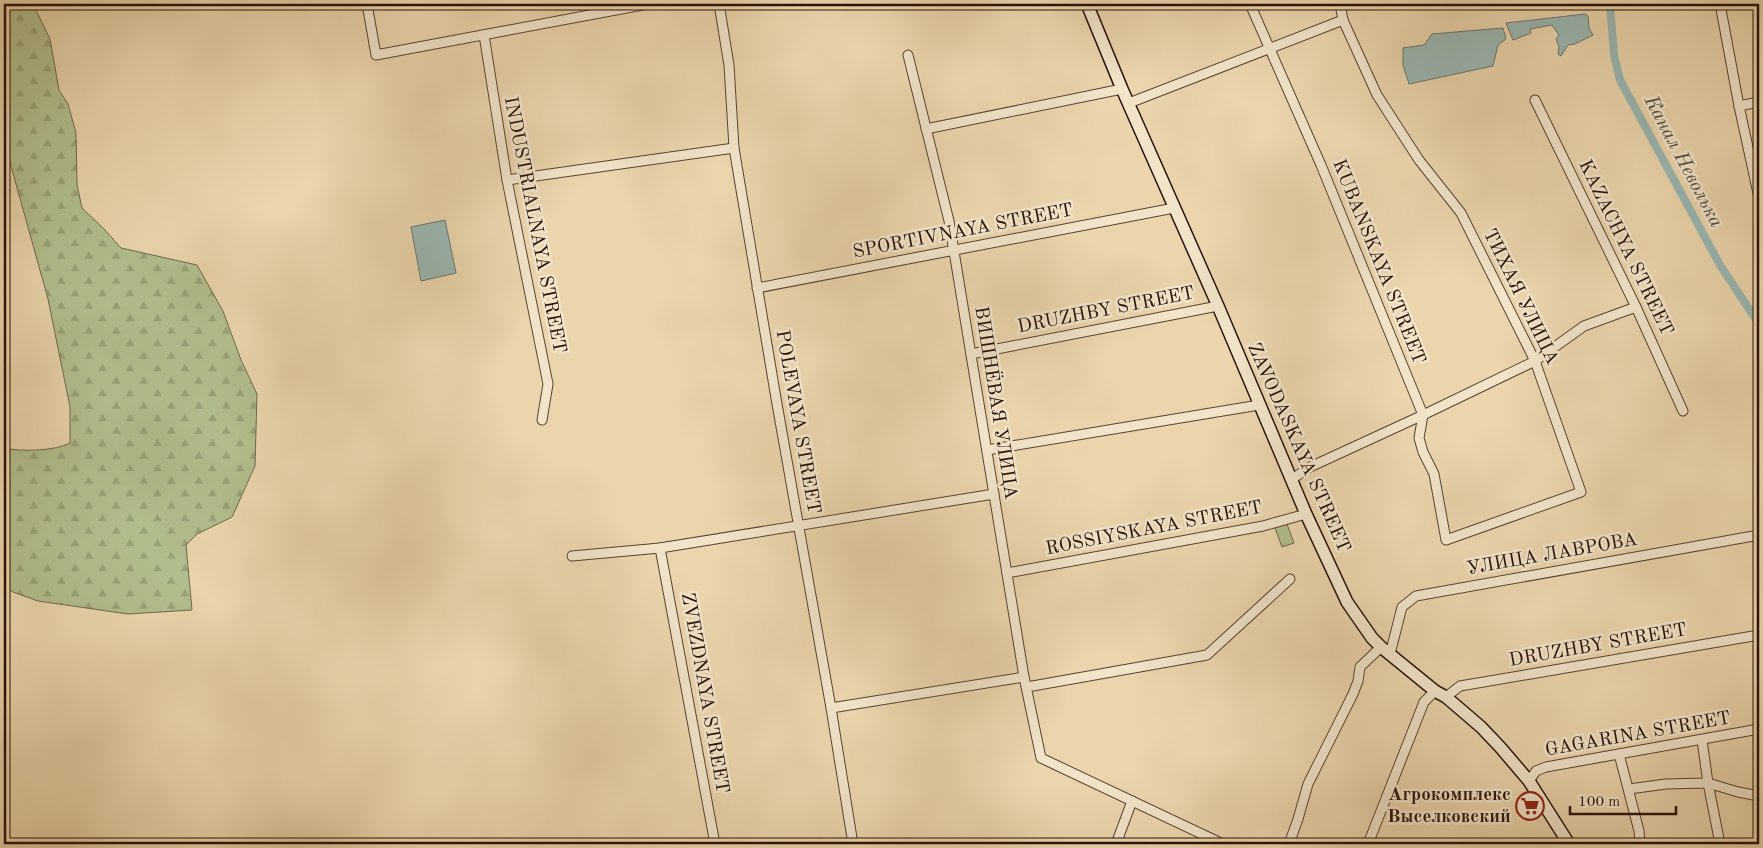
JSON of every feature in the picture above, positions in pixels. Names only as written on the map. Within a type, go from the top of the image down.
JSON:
[{"type":"main road","name":"ZAVODASKAYA STREET","points":[[1087,4],[1306,514],[1347,602],[1372,638],[1385,651],[1435,691],[1446,697],[1481,727],[1500,747],[1529,782],[1569,844]]},
{"type":"street","points":[[367,4],[376,55],[648,4]]},
{"type":"street","name":"POLEVAYA STREET","points":[[719,4],[729,65],[734,148],[853,844]]},
{"type":"street","name":"KUBANSKAYA STREET","points":[[1250,4],[1321,165],[1422,415],[1419,438],[1423,452],[1434,474],[1446,540]]},
{"type":"street","name":"ТИХАЯ УЛИЦА","points":[[1340,4],[1343,20],[1377,95],[1419,160],[1461,213],[1535,361],[1581,492],[1446,540]]},
{"type":"street","points":[[1720,4],[1759,198]]},
{"type":"street","points":[[1129,102],[1343,20]]},
{"type":"street","name":"INDUSTRIALNAYA STREET","points":[[484,35],[507,180],[548,384],[542,420]]},
{"type":"street","name":"ВИШНЁВАЯ УЛИЦА","points":[[908,55],[954,251],[1024,677],[1041,758],[1132,801]]},
{"type":"street","points":[[926,129],[1122,88]]},
{"type":"street","name":"KAZACHYA STREET","points":[[1535,100],[1636,307],[1683,410]]},
{"type":"street","points":[[1739,106],[1759,102]]},
{"type":"street","points":[[507,180],[734,148]]},
{"type":"street","name":"SPORTIVNAYA STREET","points":[[757,288],[1174,208]]},
{"type":"street","name":"DRUZHBY STREET","points":[[971,354],[1218,306]]},
{"type":"street","points":[[1292,479],[1310,467],[1535,361],[1584,326],[1636,307]]},
{"type":"street","points":[[987,450],[1259,405]]},
{"type":"street","points":[[572,556],[660,548],[994,494]]},
{"type":"street","name":"ROSSIYSKAYA STREET","points":[[1007,573],[1263,526],[1306,514]]},
{"type":"street","name":"УЛИЦА ЛАВРОВА","points":[[1385,651],[1402,607],[1416,596],[1759,535]]},
{"type":"street","name":"ZVEZDNAYA STREET","points":[[660,548],[715,844]]},
{"type":"street","points":[[1027,687],[1207,655],[1290,579]]},
{"type":"street","name":"DRUZHBY STREET","points":[[1446,697],[1460,686],[1759,635]]},
{"type":"street","points":[[1289,844],[1308,784],[1356,687],[1360,667],[1385,651]]},
{"type":"street","points":[[831,708],[1024,677]]},
{"type":"street","points":[[1368,844],[1424,702],[1435,691]]},
{"type":"street","name":"GAGARINA STREET","points":[[1529,782],[1536,771],[1546,767],[1759,729]]},
{"type":"street","points":[[1702,740],[1720,844]]},
{"type":"street","points":[[1619,754],[1639,831],[1640,844]]},
{"type":"street","points":[[1629,789],[1666,784],[1708,783],[1759,796]]},
{"type":"street","points":[[1116,844],[1132,801],[1222,844]]},
{"type":"green space","points":[[4,4],[33,4],[50,39],[59,90],[68,104],[76,133],[77,185],[82,208],[121,248],[197,265],[223,311],[241,360],[257,394],[255,466],[232,517],[197,534],[186,545],[192,610],[128,614],[38,601],[13,592],[4,586],[4,448],[38,450],[56,448],[70,443],[70,407],[48,299],[4,141]]},
{"type":"green space","points":[[1287,524],[1294,543],[1282,547],[1275,528]]},
{"type":"water","points":[[1585,14],[1588,16],[1589,28],[1593,35],[1575,44],[1568,45],[1561,56],[1558,54],[1559,47],[1556,39],[1559,35],[1552,25],[1530,29],[1531,33],[1513,40],[1506,23]]},
{"type":"water","points":[[1503,28],[1506,39],[1498,45],[1493,66],[1409,84],[1403,65],[1403,48],[1424,45],[1432,34]]},
{"type":"water","points":[[445,220],[456,273],[421,281],[411,227]]},
{"type":"waterway","name":"Канал Неволька","points":[[1610,4],[1614,55],[1620,80],[1720,265],[1759,324]]},
{"type":"place","name":"Агрокомплекс Выселковский","points":[[1530,806]]}]
